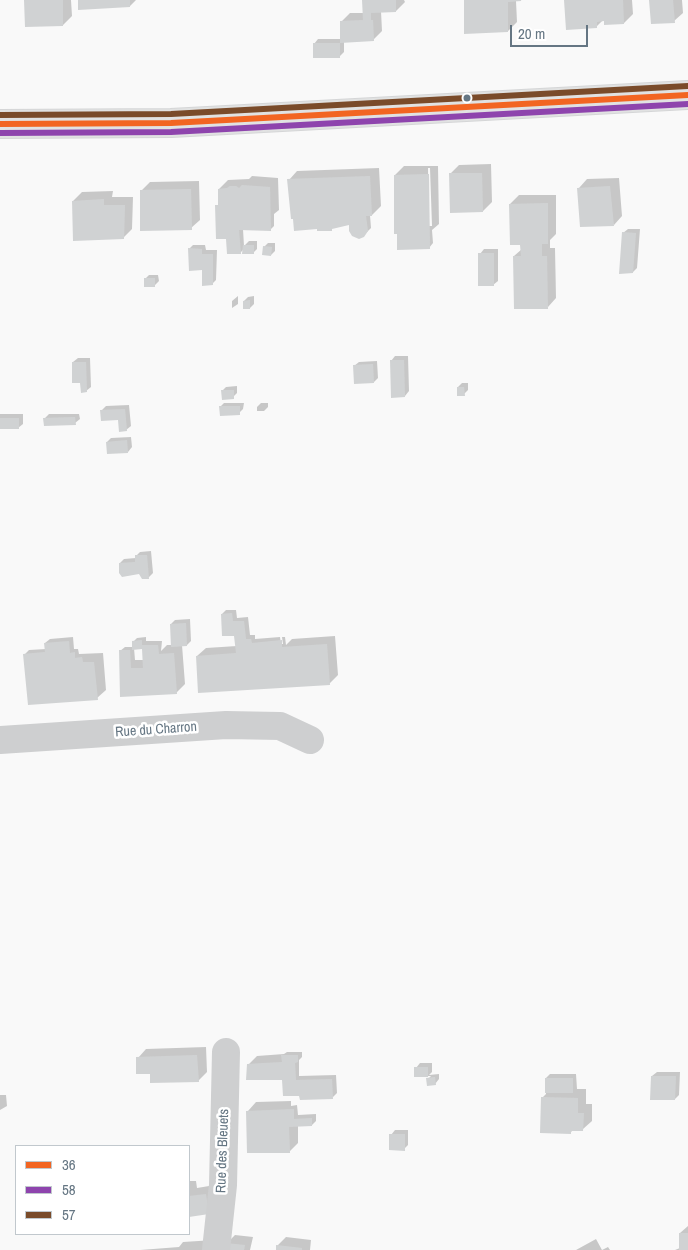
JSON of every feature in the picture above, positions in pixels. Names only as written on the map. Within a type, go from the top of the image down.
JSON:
[{"type":"main road","points":[[0,124],[171,123],[688,95]]},
{"type":"street","name":"Rue du Charron","points":[[0,740],[226,725],[280,726],[310,740]]},
{"type":"street","name":"Rue des Bleuets","points":[[216,1250],[223,1185],[226,1052]]},
{"type":"building","points":[[24,0],[63,0],[63,26],[25,27]]},
{"type":"building","points":[[78,0],[130,0],[130,7],[78,10]]},
{"type":"building","points":[[362,0],[396,0],[396,12],[371,13],[374,41],[340,43],[340,21],[363,20]]},
{"type":"building","points":[[464,0],[521,1],[508,2],[508,32],[464,34]]},
{"type":"building","points":[[564,0],[623,0],[624,24],[604,25],[604,21],[597,22],[597,28],[566,30]]},
{"type":"building","points":[[649,0],[673,0],[675,23],[651,24]]},
{"type":"building","points":[[313,43],[340,43],[340,58],[313,58]]},
{"type":"building","points":[[449,173],[482,173],[483,212],[450,213]]},
{"type":"building","points":[[429,174],[430,249],[397,250],[397,234],[394,234],[394,175]]},
{"type":"building","points":[[370,176],[372,216],[366,216],[368,231],[364,237],[359,239],[352,236],[349,231],[349,225],[332,229],[332,231],[317,231],[317,229],[294,231],[287,179]]},
{"type":"building","points":[[242,185],[270,187],[271,231],[239,230],[241,254],[227,254],[226,239],[216,239],[215,205],[218,205],[218,189],[230,186],[239,188]]},
{"type":"building","points":[[610,186],[614,226],[580,227],[577,188]]},
{"type":"building","points":[[191,189],[192,230],[140,231],[140,190]]},
{"type":"building","points":[[104,199],[104,205],[125,205],[124,239],[73,241],[72,201]]},
{"type":"building","points":[[548,203],[548,244],[542,244],[542,256],[547,256],[548,309],[514,309],[513,256],[521,256],[520,245],[510,245],[509,204]]},
{"type":"building","points":[[622,232],[636,233],[633,273],[619,274]]},
{"type":"building","points":[[243,245],[254,245],[254,254],[242,254]]},
{"type":"building","points":[[263,246],[272,247],[271,256],[262,255]]},
{"type":"building","points":[[188,248],[202,249],[202,254],[213,254],[213,285],[202,286],[202,270],[189,271]]},
{"type":"building","points":[[478,253],[494,253],[494,286],[478,286]]},
{"type":"building","points":[[144,278],[155,278],[155,287],[144,287]]},
{"type":"building","points":[[250,300],[250,309],[243,309],[243,301]]},
{"type":"building","points":[[390,360],[404,360],[405,397],[391,398]]},
{"type":"building","points":[[72,362],[86,362],[87,392],[81,393],[80,383],[72,383]]},
{"type":"building","points":[[373,364],[374,383],[354,384],[353,365]]},
{"type":"building","points":[[457,387],[464,387],[465,396],[457,396]]},
{"type":"building","points":[[221,390],[234,390],[234,399],[222,400]]},
{"type":"building","points":[[219,406],[240,406],[240,415],[220,416]]},
{"type":"building","points":[[125,409],[127,431],[119,432],[118,420],[101,421],[100,410]]},
{"type":"building","points":[[75,417],[76,425],[44,426],[43,418]]},
{"type":"building","points":[[0,418],[19,418],[19,429],[0,429]]},
{"type":"building","points":[[127,440],[128,453],[107,454],[106,442]]},
{"type":"building","points":[[135,555],[147,555],[149,579],[142,579],[139,574],[122,577],[119,573],[119,563],[135,562]]},
{"type":"building","points":[[232,613],[233,621],[244,621],[246,639],[251,639],[252,643],[282,640],[282,647],[327,644],[330,685],[198,693],[196,656],[236,653],[234,636],[222,636],[221,614]]},
{"type":"building","points":[[186,623],[187,646],[171,647],[170,624]]},
{"type":"building","points":[[142,640],[142,645],[158,645],[159,654],[174,653],[177,694],[120,697],[119,650],[130,650],[131,668],[143,668],[142,649],[132,650],[132,641]]},
{"type":"building","points":[[69,641],[70,653],[75,652],[75,658],[82,657],[83,662],[94,662],[98,700],[28,705],[23,654],[45,652],[44,643]]},
{"type":"building","points":[[197,1055],[199,1082],[150,1083],[150,1074],[136,1074],[136,1057]]},
{"type":"building","points":[[281,1055],[298,1055],[298,1062],[295,1063],[296,1080],[332,1079],[333,1099],[300,1100],[299,1096],[283,1096],[282,1080],[246,1080],[247,1064],[282,1062]]},
{"type":"building","points":[[414,1067],[428,1067],[428,1077],[414,1077]]},
{"type":"building","points":[[651,1076],[676,1076],[675,1100],[650,1100]]},
{"type":"building","points":[[435,1077],[436,1085],[427,1086],[426,1078]]},
{"type":"building","points":[[545,1078],[573,1078],[573,1093],[545,1093]]},
{"type":"building","points":[[541,1097],[578,1098],[578,1113],[584,1113],[583,1131],[571,1131],[571,1134],[540,1133]]},
{"type":"building","points":[[294,1109],[294,1119],[312,1118],[312,1126],[289,1127],[290,1153],[247,1153],[246,1111]]},
{"type":"building","points":[[389,1134],[405,1134],[405,1151],[389,1150]]},
{"type":"building","points":[[206,1194],[209,1214],[190,1217],[190,1196]]},
{"type":"building","points":[[679,1233],[688,1233],[688,1250],[679,1250]]},
{"type":"building","points":[[225,1243],[245,1245],[244,1250],[224,1250]]},
{"type":"building","points":[[276,1245],[302,1248],[302,1250],[276,1250]]},
{"type":"transit line","name":"57","points":[[0,115],[171,114],[688,86]]},
{"type":"transit line","name":"36","points":[[0,124],[171,123],[688,95]]},
{"type":"transit line","name":"58","points":[[0,133],[171,132],[688,104]]}]
